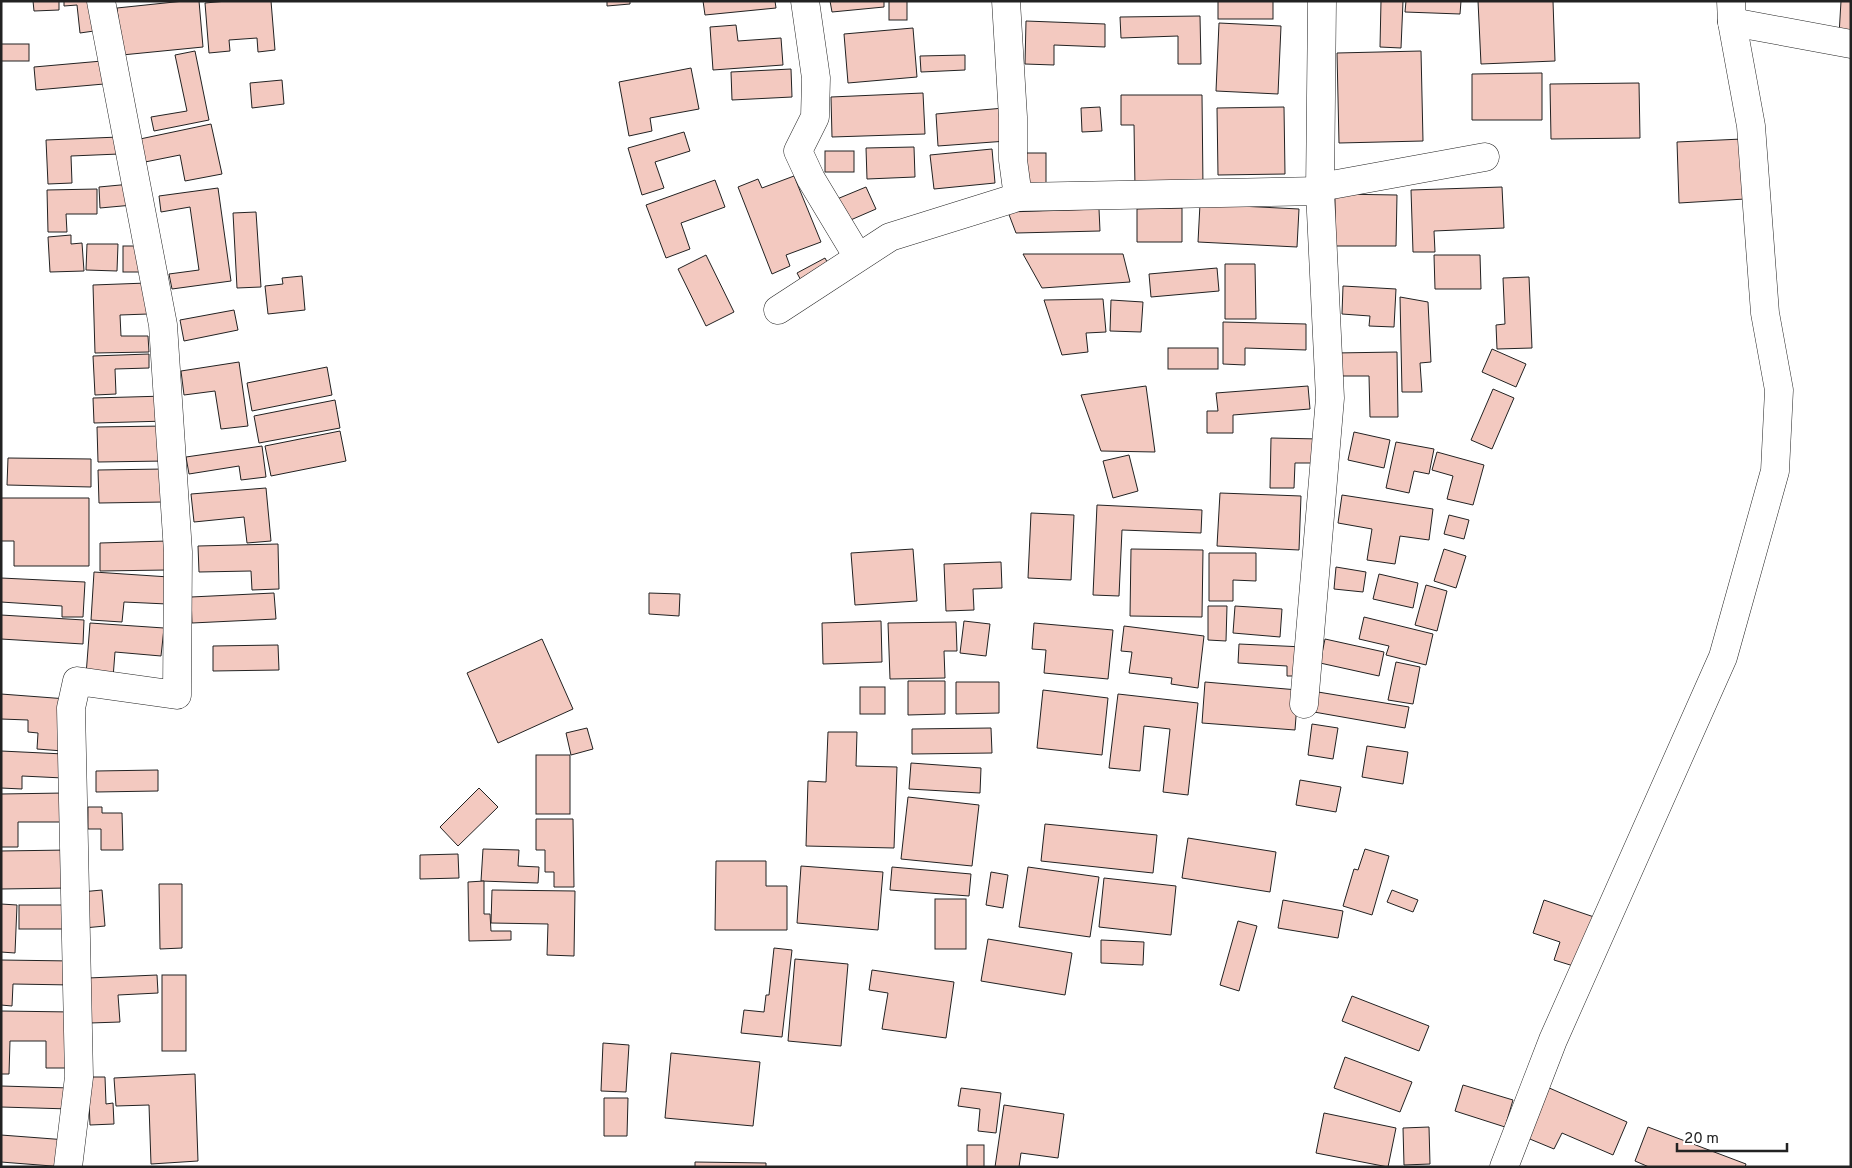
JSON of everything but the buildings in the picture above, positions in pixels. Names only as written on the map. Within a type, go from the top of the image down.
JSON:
[{"type":"street","points":[[68,1167],[79,1077],[70,708],[74,690],[77,681],[177,695],[178,552],[163,325],[101,1]]},
{"type":"street","points":[[806,1],[816,78],[815,117],[798,151],[811,179],[858,257]]},
{"type":"street","points":[[1006,1],[1013,117],[1013,160],[1018,197]]},
{"type":"street","points":[[1304,704],[1330,398],[1320,192],[1322,1]]},
{"type":"street","points":[[1504,1167],[1554,1040],[1723,657],[1776,471],[1780,390],[1765,313],[1751,126],[1731,12],[1851,44]]},
{"type":"street","points":[[778,310],[890,237],[1018,197],[1320,192],[1326,186],[1485,157]]}]
